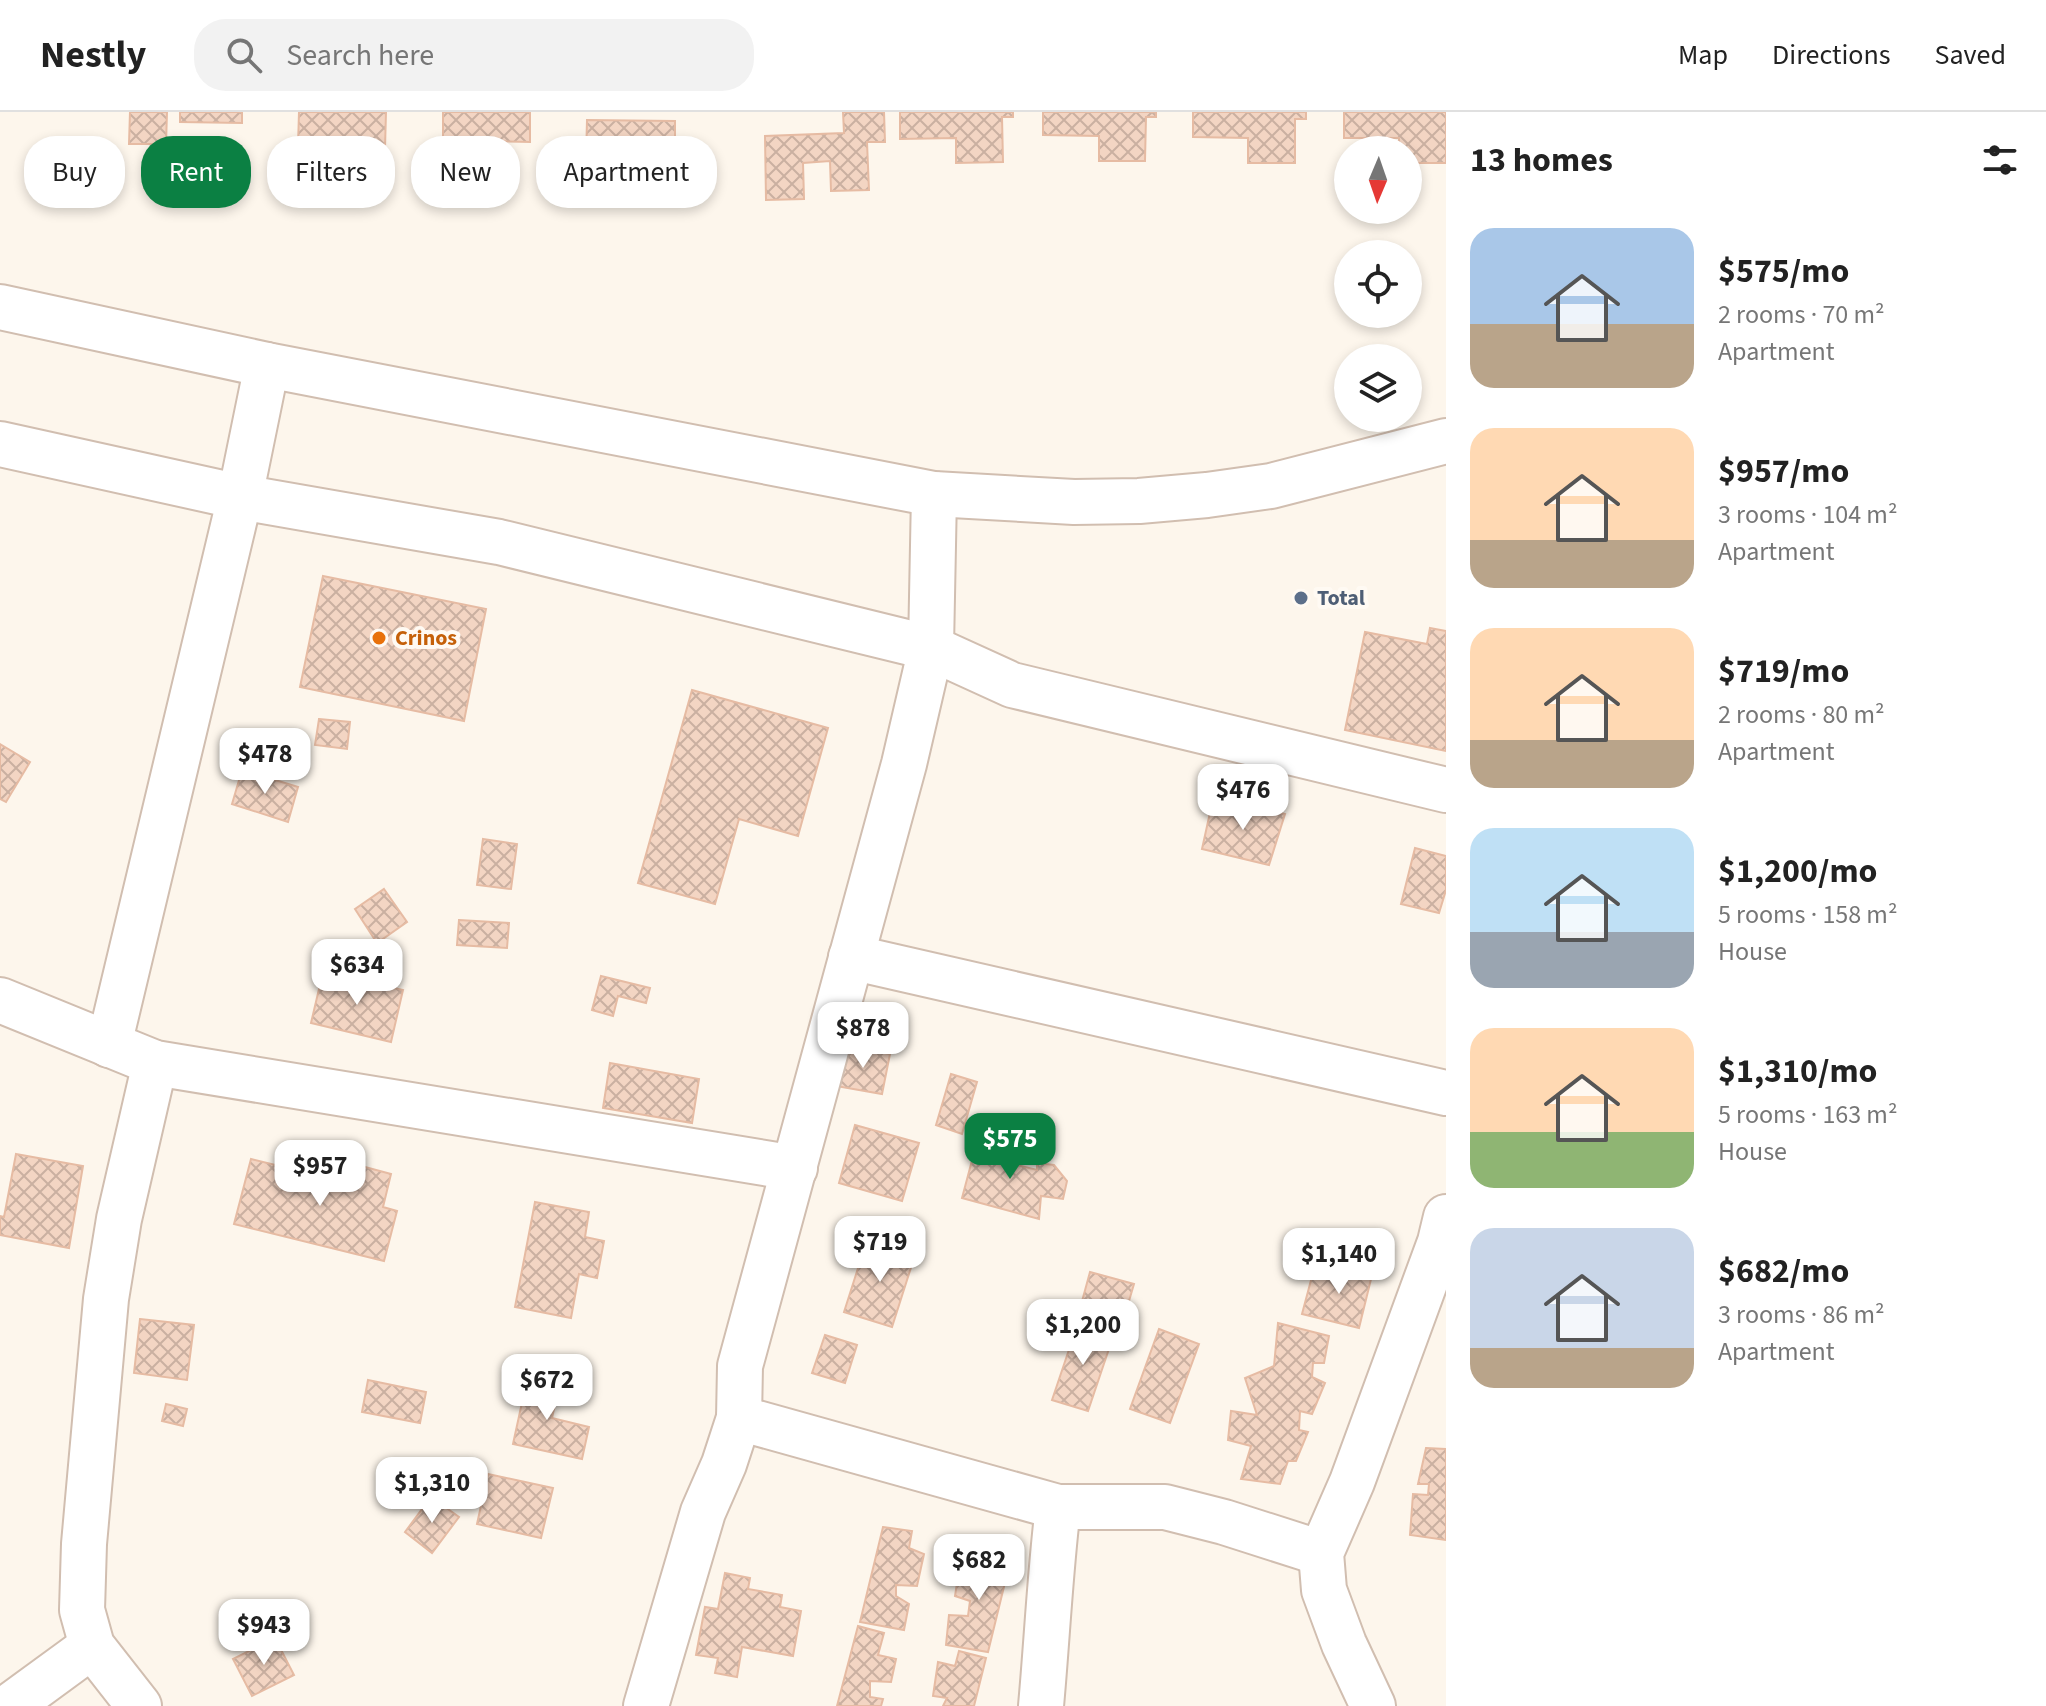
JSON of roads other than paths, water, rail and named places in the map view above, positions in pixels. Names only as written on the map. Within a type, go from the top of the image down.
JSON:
[{"type":"street","points":[[0,282],[58,320]]},
{"type":"street","points":[[0,307],[267,365],[934,494],[1074,502],[1207,495],[1271,486],[1446,441]]},
{"type":"street","points":[[109,1045],[240,497],[267,365]]},
{"type":"street","points":[[0,444],[240,497],[499,542],[931,648],[1012,685],[1446,790]]},
{"type":"street","points":[[646,1706],[703,1512],[724,1464],[739,1418],[740,1366],[904,764],[931,648],[934,494]]},
{"type":"street","points":[[851,957],[1446,1093]]},
{"type":"street","points":[[0,1000],[155,1063],[795,1168]]},
{"type":"street","points":[[139,1706],[92,1646],[82,1610],[84,1544],[106,1299],[119,1219],[155,1063]]},
{"type":"street","points":[[1373,1706],[1344,1644],[1324,1590],[1321,1553],[1352,1482],[1440,1242],[1446,1217]]},
{"type":"street","points":[[739,1418],[1058,1507],[1165,1507],[1321,1553]]},
{"type":"street","points":[[1041,1706],[1058,1507]]},
{"type":"street","points":[[10,1706],[92,1646]]},
{"type":"place","name":"Total","points":[[1301,598]]},
{"type":"place","name":"Crinos","points":[[379,638]]}]
